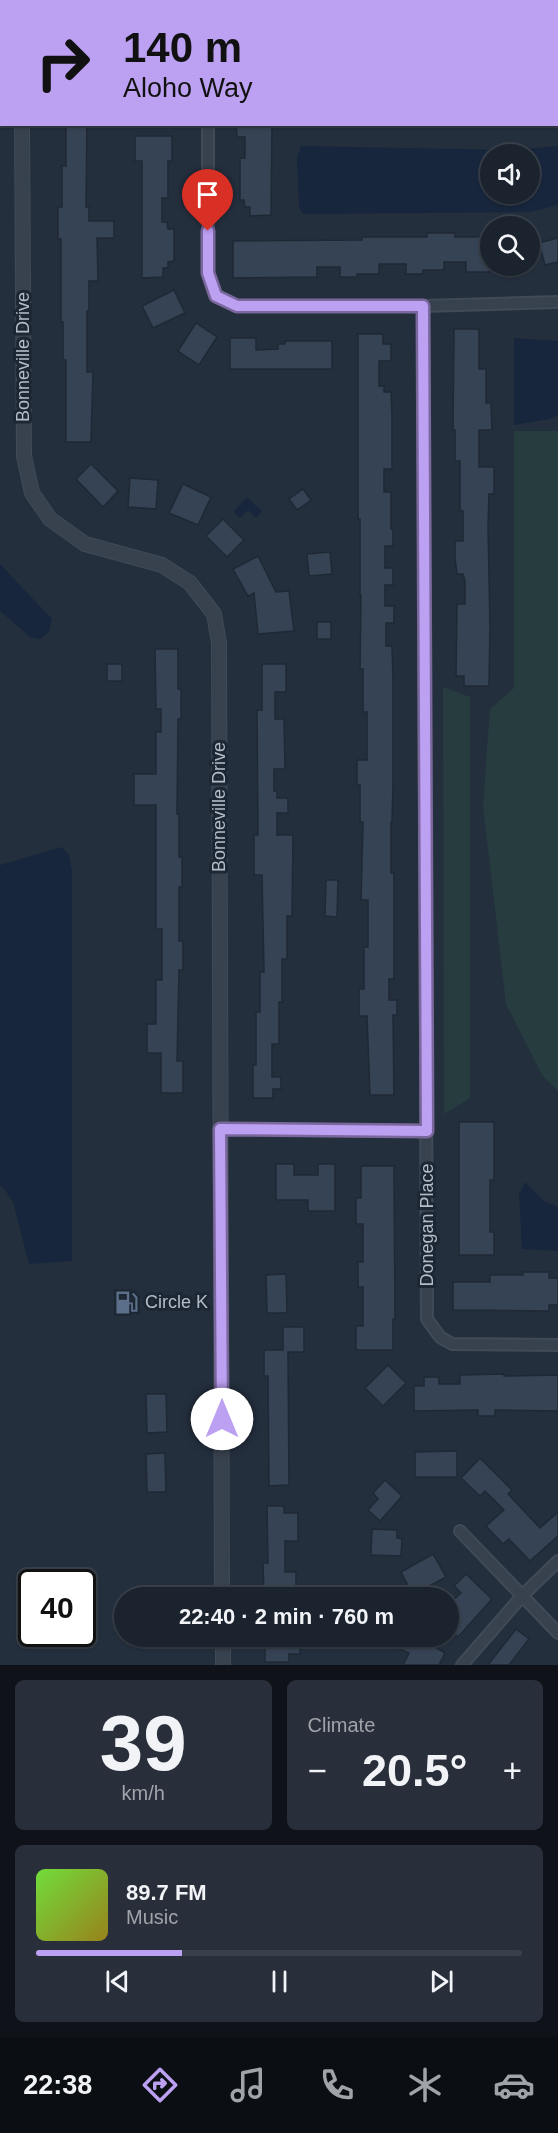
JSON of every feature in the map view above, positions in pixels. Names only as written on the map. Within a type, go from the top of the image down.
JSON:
[{"type":"street","name":"Bonneville Drive","points":[[22,126],[24,456],[32,493],[50,519],[85,544],[162,565],[190,583],[214,614],[219,643],[222,1587]]},
{"type":"street","points":[[208,126],[208,273],[216,296],[237,306],[423,306],[558,302]]},
{"type":"street","name":"Donegan Place","points":[[423,306],[427,1319],[440,1337],[452,1344],[558,1345]]},
{"type":"street","points":[[220,1129],[427,1131]]},
{"type":"street","points":[[460,1531],[558,1633]]},
{"type":"street","points":[[462,1665],[522,1596],[558,1561]]},
{"type":"street","points":[[223,1647],[223,1665]]},
{"type":"green space","points":[[514,431],[558,431],[558,1091],[542,1075],[506,1004],[483,806],[490,709],[514,688]]},
{"type":"green space","points":[[443,687],[470,697],[470,1098],[444,1114]]},
{"type":"water","points":[[301,146],[480,149],[480,204],[540,204],[540,148],[558,146],[558,205],[531,212],[303,214],[299,207],[297,159]]},
{"type":"water","points":[[514,338],[558,341],[558,415],[549,419],[514,425]]},
{"type":"water","points":[[247,497],[262,511],[256,518],[248,510],[240,518],[233,512]]},
{"type":"water","points":[[0,564],[52,619],[49,632],[40,639],[30,637],[0,611]]},
{"type":"water","points":[[62,847],[69,855],[72,872],[72,1261],[29,1264],[13,1202],[0,1186],[0,865]]},
{"type":"water","points":[[525,1182],[544,1201],[558,1207],[558,1251],[522,1249],[519,1195]]},
{"type":"building","points":[[66,126],[87,126],[86,207],[89,207],[89,221],[114,221],[114,238],[97,238],[98,281],[89,281],[87,372],[93,372],[91,442],[66,442],[66,360],[63,360],[63,322],[61,322],[61,239],[58,239],[58,207],[62,207],[62,166],[66,166]]},
{"type":"building","points":[[236,126],[272,126],[271,215],[250,216],[250,207],[245,207],[244,200],[240,200],[240,158],[245,158],[245,137],[237,137]]},
{"type":"building","points":[[135,136],[172,136],[172,161],[168,161],[168,198],[162,198],[162,222],[167,222],[168,229],[174,229],[174,261],[168,262],[168,268],[163,268],[163,277],[142,278],[142,161],[135,161]]},
{"type":"building","points":[[427,233],[455,233],[455,237],[480,237],[480,272],[466,272],[466,262],[444,262],[444,270],[423,270],[423,274],[406,274],[406,264],[379,264],[379,274],[357,274],[357,277],[340,277],[340,267],[317,267],[317,277],[233,278],[233,241],[427,237]]},
{"type":"building","points":[[558,238],[558,262],[545,265],[540,243]]},
{"type":"building","points":[[174,290],[185,313],[153,328],[142,306]]},
{"type":"building","points":[[196,323],[217,337],[199,365],[178,351]]},
{"type":"building","points":[[454,329],[479,329],[479,369],[486,369],[486,403],[491,403],[492,430],[479,430],[479,467],[494,467],[494,494],[489,494],[488,526],[489,686],[464,686],[464,676],[456,676],[457,604],[465,604],[465,581],[463,574],[457,574],[455,558],[455,541],[463,541],[463,511],[460,511],[460,461],[455,461],[455,430],[453,430]]},
{"type":"building","points":[[358,334],[383,334],[383,344],[391,344],[391,361],[379,361],[379,386],[384,386],[384,392],[391,392],[392,415],[392,469],[384,469],[384,492],[391,492],[391,529],[393,529],[393,546],[385,546],[385,568],[393,568],[393,585],[385,585],[385,606],[394,606],[394,623],[386,623],[386,646],[392,646],[393,679],[391,873],[394,873],[394,979],[389,979],[389,1000],[397,1000],[397,1015],[393,1015],[394,1095],[370,1095],[367,1016],[359,1016],[359,989],[364,989],[364,947],[368,947],[368,900],[361,900],[363,822],[360,822],[360,785],[357,785],[357,760],[367,760],[367,712],[363,712],[363,669],[360,669]]},
{"type":"building","points":[[230,338],[256,338],[256,350],[278,349],[278,344],[285,344],[285,341],[332,341],[332,369],[230,369]]},
{"type":"building","points":[[91,464],[118,491],[103,507],[76,479]]},
{"type":"building","points":[[130,478],[158,480],[156,509],[128,507]]},
{"type":"building","points":[[183,484],[211,497],[198,525],[169,513]]},
{"type":"building","points":[[303,489],[311,500],[297,510],[289,499]]},
{"type":"building","points":[[223,519],[244,540],[227,557],[206,536]]},
{"type":"building","points":[[330,552],[332,574],[309,576],[307,554]]},
{"type":"building","points":[[258,556],[276,592],[289,591],[294,631],[258,634],[254,593],[248,596],[233,569]]},
{"type":"building","points":[[317,622],[331,622],[331,639],[317,639]]},
{"type":"building","points":[[155,649],[178,649],[178,689],[181,689],[181,719],[178,719],[177,814],[179,814],[179,857],[182,857],[182,887],[179,887],[179,941],[183,941],[183,970],[179,970],[177,1061],[183,1061],[183,1093],[161,1093],[161,1053],[147,1053],[147,1024],[156,1024],[156,980],[162,980],[162,929],[156,929],[156,805],[134,805],[134,774],[156,774],[156,732],[161,732],[161,709],[156,709]]},
{"type":"building","points":[[107,664],[122,664],[122,681],[107,681]]},
{"type":"building","points":[[262,664],[286,664],[286,692],[275,692],[275,719],[284,719],[285,769],[274,769],[274,791],[277,791],[277,798],[288,798],[288,813],[277,813],[277,835],[293,835],[292,916],[287,916],[287,959],[282,959],[279,1044],[272,1044],[272,1077],[281,1077],[281,1089],[273,1089],[273,1098],[253,1098],[253,1065],[256,1065],[256,1012],[260,1012],[260,972],[264,972],[262,875],[254,875],[254,835],[258,835],[257,710],[262,710]]},
{"type":"building","points":[[326,880],[338,880],[337,917],[325,916]]},
{"type":"building","points":[[459,1122],[494,1122],[494,1180],[490,1180],[490,1232],[494,1232],[494,1255],[459,1255]]},
{"type":"building","points":[[276,1164],[294,1164],[294,1175],[318,1175],[318,1164],[335,1164],[335,1211],[308,1211],[308,1200],[276,1200]]},
{"type":"building","points":[[361,1166],[394,1166],[395,1319],[393,1319],[393,1350],[356,1350],[356,1326],[363,1326],[363,1287],[358,1287],[358,1262],[363,1262],[363,1224],[356,1224],[356,1198],[361,1198]]},
{"type":"building","points":[[523,1272],[549,1272],[549,1278],[558,1278],[558,1305],[549,1305],[549,1311],[453,1310],[453,1282],[490,1282],[490,1275],[523,1275]]},
{"type":"building","points":[[286,1274],[287,1313],[267,1313],[266,1275]]},
{"type":"building","points":[[283,1327],[304,1327],[304,1352],[288,1352],[289,1485],[269,1486],[268,1376],[264,1376],[264,1350],[283,1350]]},
{"type":"building","points":[[388,1365],[406,1383],[383,1406],[365,1388]]},
{"type":"building","points":[[504,1374],[504,1376],[558,1375],[558,1411],[495,1410],[495,1416],[478,1416],[478,1410],[414,1411],[414,1386],[424,1386],[424,1377],[439,1377],[439,1384],[460,1384],[460,1375]]},
{"type":"building","points":[[146,1394],[166,1394],[167,1432],[147,1433]]},
{"type":"building","points":[[457,1451],[457,1477],[415,1477],[415,1452]]},
{"type":"building","points":[[165,1453],[166,1492],[147,1492],[146,1454]]},
{"type":"building","points":[[480,1458],[512,1490],[508,1494],[540,1528],[558,1512],[558,1536],[530,1561],[509,1539],[503,1544],[486,1526],[504,1510],[485,1491],[480,1496],[461,1478]]},
{"type":"building","points":[[385,1480],[402,1496],[380,1521],[368,1510],[378,1499],[373,1493]]},
{"type":"building","points":[[267,1506],[284,1506],[284,1513],[298,1513],[298,1541],[285,1541],[285,1572],[296,1572],[296,1587],[264,1587],[263,1563],[268,1563]]},
{"type":"building","points":[[372,1529],[397,1530],[397,1538],[402,1539],[401,1556],[371,1555]]},
{"type":"building","points":[[433,1554],[446,1577],[428,1587],[409,1587],[401,1572]]},
{"type":"building","points":[[466,1574],[492,1599],[459,1636],[459,1595],[461,1593],[459,1587],[454,1586]]},
{"type":"building","points":[[516,1629],[529,1639],[509,1665],[488,1665]]},
{"type":"building","points":[[265,1647],[300,1647],[300,1654],[289,1654],[289,1662],[265,1662]]},
{"type":"building","points":[[401,1647],[435,1647],[445,1653],[439,1665],[403,1665],[409,1653],[400,1649]]},
{"type":"place","name":"Circle K","points":[[127,1302]]},
{"type":"route","points":[[208,231],[208,273],[216,296],[237,306],[423,306],[427,1131],[220,1129],[222,1419]]}]
